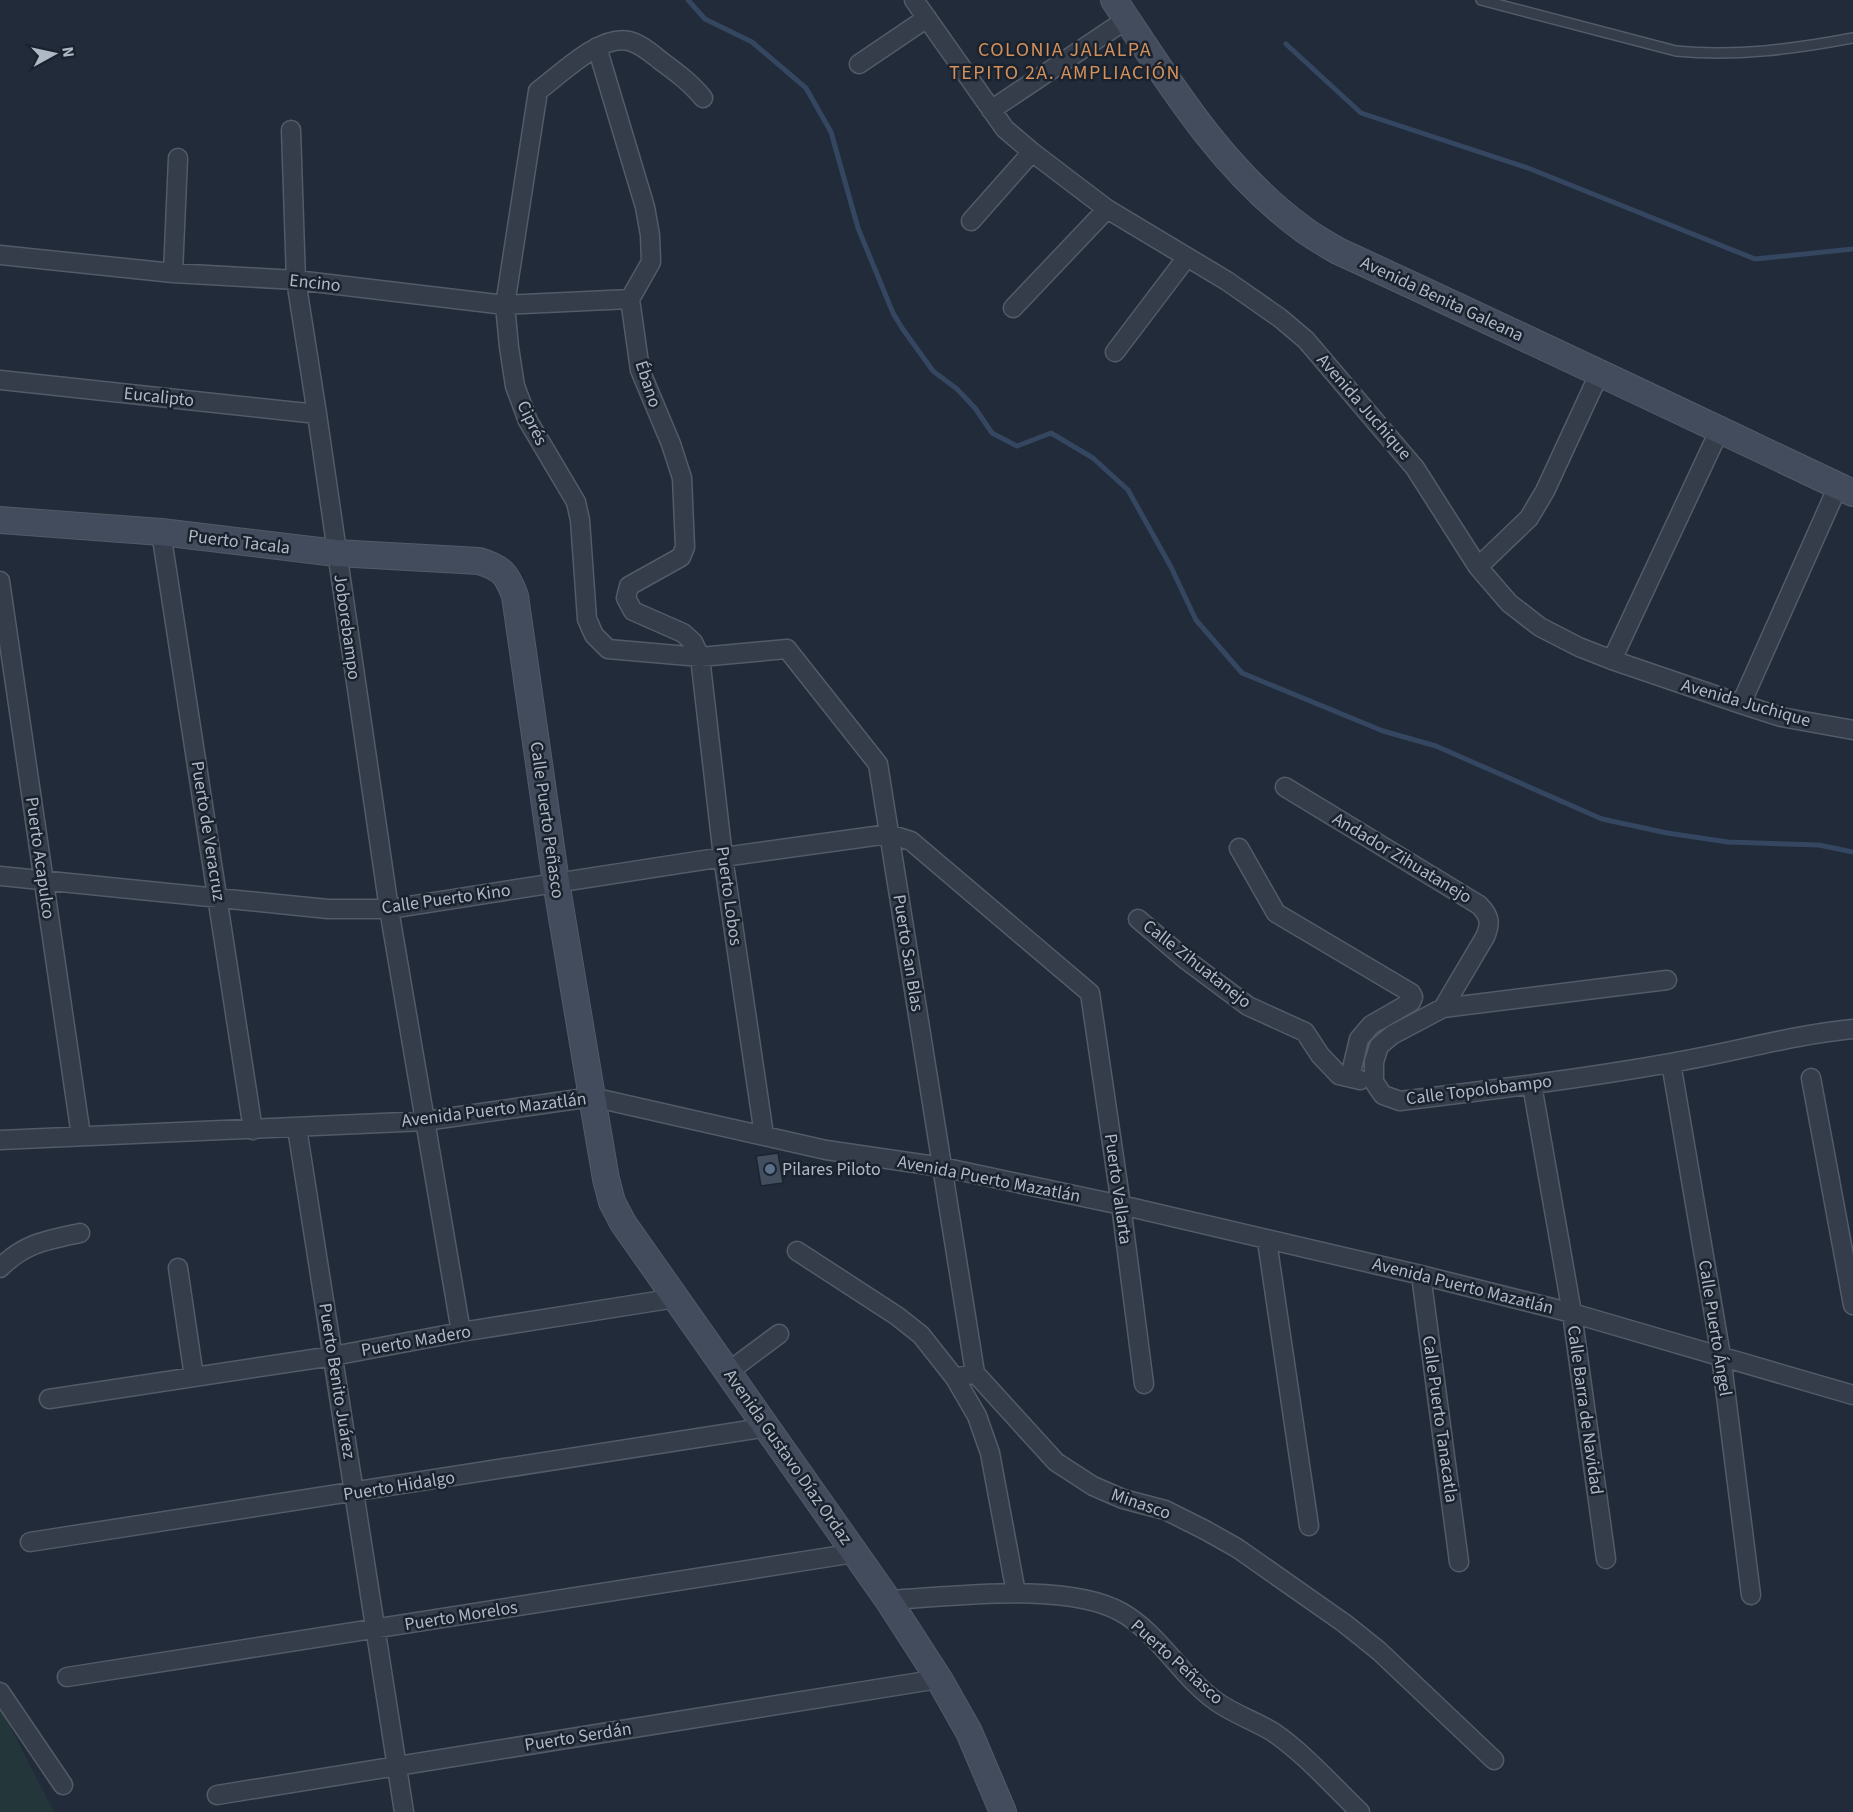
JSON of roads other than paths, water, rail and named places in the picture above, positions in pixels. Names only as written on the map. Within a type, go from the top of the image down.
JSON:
[{"type":"street","name":"Avenida Juchique","points":[[915,0],[1005,129],[1107,209],[1227,281],[1280,318],[1306,340],[1415,468],[1478,567],[1509,603],[1540,627],[1579,647],[1612,660],[1781,717],[1853,730]]},
{"type":"street","points":[[991,110],[1121,9]]},
{"type":"street","name":"Avenida Benita Galeana","points":[[1121,9],[1176,93],[1223,155],[1258,191],[1299,227],[1338,251],[1600,372],[1846,490]]},
{"type":"street","points":[[859,64],[927,18]]},
{"type":"street","points":[[630,299],[651,262],[650,235],[645,207],[597,47],[612,41],[629,41],[643,47],[691,84],[703,98]]},
{"type":"street","name":"Ciprés","points":[[597,47],[538,91],[505,305],[508,347],[515,386],[528,421],[576,502],[580,520],[587,619],[594,635],[608,649],[700,657]]},
{"type":"street","name":"Joborebampo","points":[[291,130],[296,280],[388,909],[461,1332]]},
{"type":"street","points":[[971,221],[1032,152]]},
{"type":"street","points":[[173,273],[178,158]]},
{"type":"street","points":[[1012,308],[1107,209]]},
{"type":"street","name":"Encino","points":[[0,255],[173,273],[296,280],[505,305],[630,299]]},
{"type":"street","points":[[1115,352],[1187,257]]},
{"type":"street","name":"Ébano","points":[[630,299],[640,370],[671,444],[682,478],[685,547],[681,557],[629,586],[626,598],[633,611],[683,633],[693,642],[700,657]]},
{"type":"street","points":[[1478,567],[1529,518],[1545,490],[1600,372]]},
{"type":"street","name":"Eucalipto","points":[[0,380],[317,414]]},
{"type":"street","points":[[1612,660],[1719,431]]},
{"type":"street","points":[[1741,704],[1846,490]]},
{"type":"street","name":"Puerto Tacala","points":[[0,520],[161,532],[336,553],[479,561]]},
{"type":"street","name":"Puerto de Veracruz","points":[[161,532],[253,1130]]},
{"type":"street","name":"Calle Puerto Peñasco","points":[[479,561],[496,566],[508,579],[514,596],[556,882],[592,1097]]},
{"type":"street","name":"Puerto Acapulco","points":[[0,581],[81,1136]]},
{"type":"street","name":"Puerto San Blas","points":[[700,657],[787,649],[878,764],[975,1373]]},
{"type":"street","name":"Puerto Lobos","points":[[700,657],[723,857],[764,1135]]},
{"type":"street","name":"Andador Zihuatanejo","points":[[1285,787],[1479,905],[1487,914],[1490,926],[1485,937],[1443,1008]]},
{"type":"street","name":"Calle Puerto Kino","points":[[0,876],[328,909],[388,909],[556,882],[889,834]]},
{"type":"street","name":"Puerto Vallarta","points":[[889,834],[911,841],[1090,993],[1144,1384]]},
{"type":"street","points":[[1239,848],[1276,913],[1411,993],[1413,998],[1411,1002],[1371,1025],[1359,1039],[1350,1077]]},
{"type":"street","name":"Calle Zihuatanejo","points":[[1138,919],[1185,959],[1248,1006],[1305,1032],[1320,1055],[1339,1075],[1374,1082]]},
{"type":"street","points":[[1374,1082],[1374,1062],[1379,1046],[1392,1035],[1443,1008],[1667,980]]},
{"type":"street","name":"Calle Topolobampo","points":[[1374,1082],[1383,1095],[1400,1101],[1532,1085],[1671,1063],[1821,1032],[1853,1029]]},
{"type":"street","name":"Calle Puerto Ángel","points":[[1671,1063],[1721,1356],[1751,1595]]},
{"type":"street","points":[[1811,1078],[1853,1305]]},
{"type":"street","name":"Calle Barra de Navidad","points":[[1532,1085],[1572,1313],[1606,1559]]},
{"type":"street","name":"Avenida Puerto Mazatlán","points":[[0,1140],[425,1121],[592,1097],[826,1150],[942,1167],[1121,1205],[1421,1275],[1572,1313],[1853,1395]]},
{"type":"street","name":"Avenida Gustavo Díaz Ordaz","points":[[592,1097],[612,1202],[623,1222],[888,1600],[939,1679],[969,1732],[1003,1812]]},
{"type":"street","name":"Puerto Benito Juárez","points":[[297,1128],[404,1812]]},
{"type":"street","points":[[0,1268],[15,1253],[34,1243],[80,1233]]},
{"type":"street","points":[[1267,1240],[1309,1526]]},
{"type":"street","points":[[797,1251],[897,1316],[921,1335],[955,1378],[978,1416],[990,1453],[1016,1593]]},
{"type":"street","points":[[177,1268],[194,1377]]},
{"type":"street","name":"Calle Puerto Tanacatla","points":[[1421,1275],[1459,1562]]},
{"type":"street","name":"Puerto Madero","points":[[49,1399],[333,1356],[461,1332],[676,1298]]},
{"type":"street","points":[[728,1372],[779,1334]]},
{"type":"street","points":[[955,1378],[975,1373]]},
{"type":"street","name":"Minasco","points":[[975,1373],[1056,1462],[1093,1486],[1123,1499],[1165,1510],[1237,1548],[1344,1623],[1379,1651],[1494,1760]]},
{"type":"street","name":"Puerto Hidalgo","points":[[30,1542],[768,1427]]},
{"type":"street","name":"Puerto Morelos","points":[[68,1677],[855,1553]]},
{"type":"street","name":"Puerto Peñasco","points":[[888,1600],[1016,1593],[1084,1598],[1121,1612],[1153,1637],[1217,1702],[1272,1731],[1293,1747],[1360,1812]]},
{"type":"street","name":"Puerto Serdán","points":[[217,1795],[939,1679]]},
{"type":"street","points":[[0,1692],[63,1785]]},
{"type":"lane","points":[[1481,0],[1676,51],[1708,54],[1753,52],[1853,38]]},
{"type":"waterway","points":[[688,0],[705,19],[752,42],[806,88],[831,132],[858,228],[893,313],[933,371],[957,389],[975,408],[992,433],[1017,446],[1051,433],[1093,458],[1128,490],[1171,567],[1196,620],[1242,673],[1383,731],[1436,746],[1602,819],[1667,833],[1728,842],[1819,845],[1853,852]]},
{"type":"waterway","points":[[1286,44],[1361,113],[1528,168],[1755,259],[1853,249]]},
{"type":"place","name":"Pilares Piloto","points":[[770,1169]]},
{"type":"district","name":"COLONIA JALALPA TEPITO 2A. AMPLIACIÓN","points":[[1065,62]]}]
